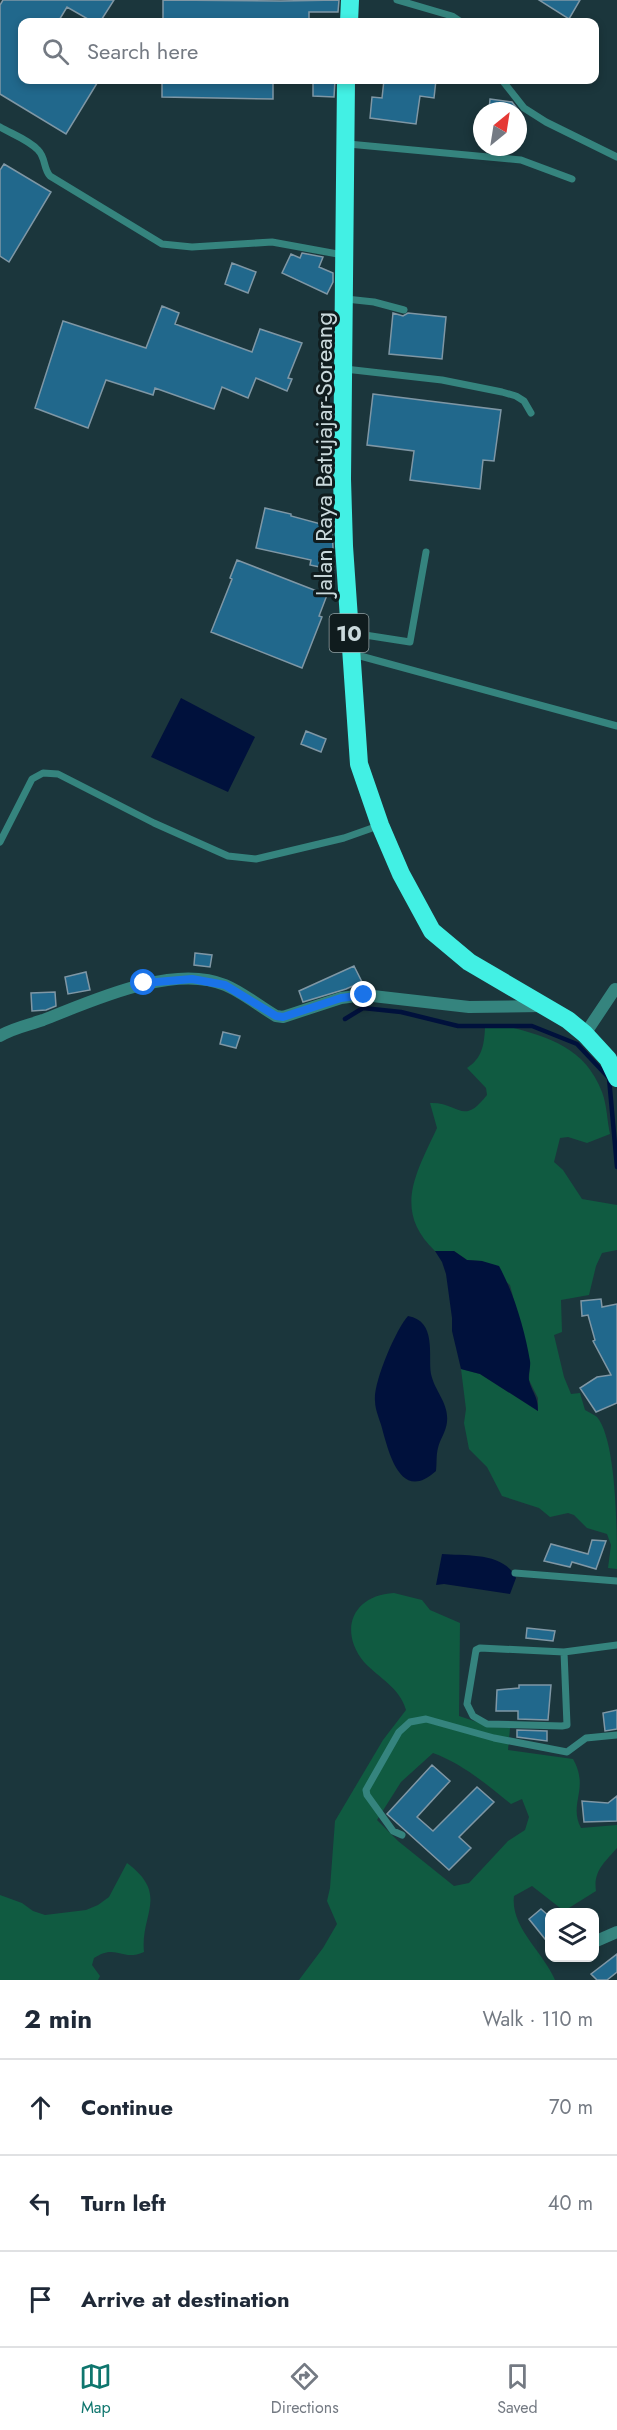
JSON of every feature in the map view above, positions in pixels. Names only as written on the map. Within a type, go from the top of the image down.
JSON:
[{"type":"highway","points":[[349,18],[350,0]]},
{"type":"highway","name":"Jalan Raya Batujajar-Soreang","points":[[346,84],[345,369],[342,479],[349,632],[359,764],[380,825],[401,874],[432,932],[469,962],[568,1020],[585,1034],[608,1059],[617,1078]]},
{"type":"street","points":[[0,1036],[144,983],[179,980],[210,981],[225,985],[276,1016],[283,1017],[341,998],[364,995],[469,1008],[543,1006]]},
{"type":"street","points":[[585,1034],[615,989],[617,990]]},
{"type":"street","points":[[599,1939],[617,1932]]},
{"type":"lane","points":[[397,0],[456,18]]},
{"type":"lane","points":[[505,84],[524,108],[546,122],[617,157]]},
{"type":"lane","points":[[0,127],[38,149],[45,170],[50,176],[162,244],[192,247],[272,242],[346,256]]},
{"type":"lane","points":[[345,144],[521,160],[572,179]]},
{"type":"lane","points":[[345,299],[374,302],[404,310]]},
{"type":"lane","points":[[345,369],[442,380],[502,392],[524,401],[531,412]]},
{"type":"lane","points":[[349,632],[410,642],[426,552]]},
{"type":"lane","points":[[351,654],[617,726]]},
{"type":"lane","points":[[0,842],[32,779],[43,773],[58,774],[154,823],[228,856],[239,858],[266,857],[344,838],[380,825]]},
{"type":"lane","points":[[515,1573],[617,1581]]},
{"type":"lane","points":[[564,1652],[567,1725],[487,1724],[473,1716],[467,1704],[476,1650],[480,1648],[564,1652],[617,1645]]},
{"type":"lane","points":[[402,1836],[393,1831],[367,1795],[366,1790],[399,1732],[410,1722],[426,1719],[494,1738],[567,1752],[586,1738],[617,1735]]},
{"type":"green space","points":[[506,1026],[550,1040],[575,1054],[595,1077],[605,1102],[610,1134],[587,1143],[568,1137],[560,1138],[554,1162],[563,1170],[582,1199],[617,1205],[617,1250],[602,1253],[596,1266],[589,1295],[561,1300],[562,1332],[554,1335],[564,1377],[571,1394],[580,1393],[585,1410],[597,1417],[604,1429],[609,1446],[617,1534],[617,1569],[608,1568],[611,1545],[607,1534],[587,1528],[574,1515],[568,1513],[550,1517],[539,1508],[502,1496],[487,1467],[469,1449],[464,1423],[466,1409],[461,1369],[480,1374],[538,1411],[538,1398],[529,1380],[530,1362],[510,1285],[482,1261],[467,1260],[454,1251],[435,1251],[422,1236],[414,1221],[411,1206],[412,1191],[416,1175],[437,1128],[430,1103],[460,1111],[472,1110],[479,1104],[487,1095],[486,1088],[467,1068],[476,1060],[481,1051],[485,1028]]},
{"type":"green space","points":[[394,1593],[422,1600],[430,1610],[460,1623],[459,1716],[492,1727],[510,1728],[508,1750],[573,1759],[580,1779],[577,1811],[581,1828],[617,1825],[617,1848],[598,1872],[596,1891],[569,1908],[560,1908],[532,1886],[514,1896],[514,1907],[522,1929],[555,1980],[299,1980],[323,1948],[337,1924],[327,1901],[335,1821],[383,1740],[406,1710],[394,1689],[364,1662],[356,1650],[351,1627],[354,1616],[368,1600]],"holes":[[[433,1753],[474,1775],[511,1804],[522,1799],[529,1817],[525,1830],[508,1841],[469,1883],[454,1886],[398,1841],[377,1820],[401,1782]]]},
{"type":"green space","points":[[127,1863],[140,1874],[150,1895],[144,1952],[130,1955],[108,1952],[94,1958],[92,1965],[100,1976],[98,1980],[0,1980],[0,1895],[45,1915],[86,1910],[109,1897]]},
{"type":"water","points":[[181,698],[255,737],[228,792],[151,757]]},
{"type":"water","points":[[435,1251],[454,1251],[467,1260],[499,1266],[522,1325],[530,1361],[529,1380],[537,1401],[538,1411],[480,1374],[461,1369],[452,1331],[446,1274]]},
{"type":"water","points":[[408,1316],[423,1324],[427,1332],[431,1374],[447,1415],[446,1426],[437,1451],[436,1471],[414,1482],[406,1479],[394,1464],[375,1401],[375,1393],[386,1357]]},
{"type":"water","points":[[442,1554],[484,1557],[503,1564],[516,1578],[510,1594],[444,1584],[436,1585]]},
{"type":"building","points":[[3,0],[114,0],[103,18],[86,18],[67,7],[60,18],[18,18],[18,84],[97,84],[66,134],[0,94],[0,5]]},
{"type":"building","points":[[163,0],[339,0],[338,12],[309,12],[309,18],[163,18]]},
{"type":"building","points":[[539,0],[580,0],[567,18]]},
{"type":"building","points":[[162,84],[273,84],[273,99],[162,97]]},
{"type":"building","points":[[313,84],[335,84],[334,97],[313,96]]},
{"type":"building","points":[[384,84],[436,84],[434,98],[420,96],[416,124],[370,118],[372,97],[382,98]]},
{"type":"building","points":[[490,99],[512,102],[490,102]]},
{"type":"building","points":[[4,164],[51,192],[9,262],[0,256],[0,170]]},
{"type":"building","points":[[302,253],[323,257],[319,267],[333,273],[333,282],[327,294],[282,273],[291,254],[300,258]]},
{"type":"building","points":[[232,263],[256,272],[248,293],[225,284]]},
{"type":"building","points":[[162,306],[179,313],[175,324],[252,352],[260,329],[302,343],[288,378],[292,379],[287,391],[256,378],[248,398],[222,387],[214,409],[155,388],[153,395],[106,380],[88,428],[35,408],[63,321],[146,348]]},
{"type":"building","points":[[393,313],[403,316],[408,313],[446,317],[442,359],[389,354]]},
{"type":"building","points":[[373,394],[501,410],[494,461],[483,460],[480,489],[410,480],[414,451],[367,445]]},
{"type":"building","points":[[265,508],[332,527],[334,570],[310,565],[311,560],[256,548]]},
{"type":"building","points":[[237,560],[327,595],[319,616],[322,617],[302,668],[211,632]]},
{"type":"building","points":[[306,731],[326,739],[321,752],[301,744]]},
{"type":"building","points":[[195,953],[212,955],[210,967],[194,965]]},
{"type":"building","points":[[354,966],[362,982],[303,1002],[299,991]]},
{"type":"building","points":[[86,972],[90,990],[68,994],[65,977]]},
{"type":"building","points":[[55,992],[56,1006],[46,1010],[32,1011],[31,993]]},
{"type":"building","points":[[223,1032],[240,1036],[236,1048],[220,1044]]},
{"type":"building","points":[[601,1299],[602,1307],[617,1304],[617,1403],[596,1412],[580,1388],[597,1377],[611,1375],[593,1341],[595,1340],[588,1315],[582,1316],[581,1301]]},
{"type":"building","points":[[592,1540],[606,1541],[596,1569],[572,1562],[570,1567],[544,1561],[551,1544],[588,1554]]},
{"type":"building","points":[[527,1628],[555,1631],[553,1641],[526,1638]]},
{"type":"building","points":[[519,1685],[551,1685],[548,1720],[518,1719],[518,1711],[496,1711],[497,1690],[519,1688]]},
{"type":"building","points":[[617,1710],[617,1729],[605,1731],[603,1713]]},
{"type":"building","points":[[517,1730],[547,1731],[547,1741],[517,1737]]},
{"type":"building","points":[[432,1765],[450,1781],[417,1817],[433,1831],[477,1787],[494,1802],[459,1837],[471,1848],[449,1870],[387,1814]]},
{"type":"building","points":[[617,1796],[617,1821],[584,1822],[582,1801],[608,1803]]},
{"type":"building","points":[[541,1909],[545,1912],[545,1939],[529,1919]]},
{"type":"building","points":[[617,1954],[617,1972],[607,1980],[597,1980],[591,1974]]},
{"type":"waterway","points":[[345,1019],[363,1008],[401,1012],[458,1026],[532,1026],[577,1044],[609,1078],[617,1167]]},
{"type":"route","points":[[144,983],[192,979],[210,981],[225,985],[276,1016],[283,1017],[341,998],[364,995]]}]
